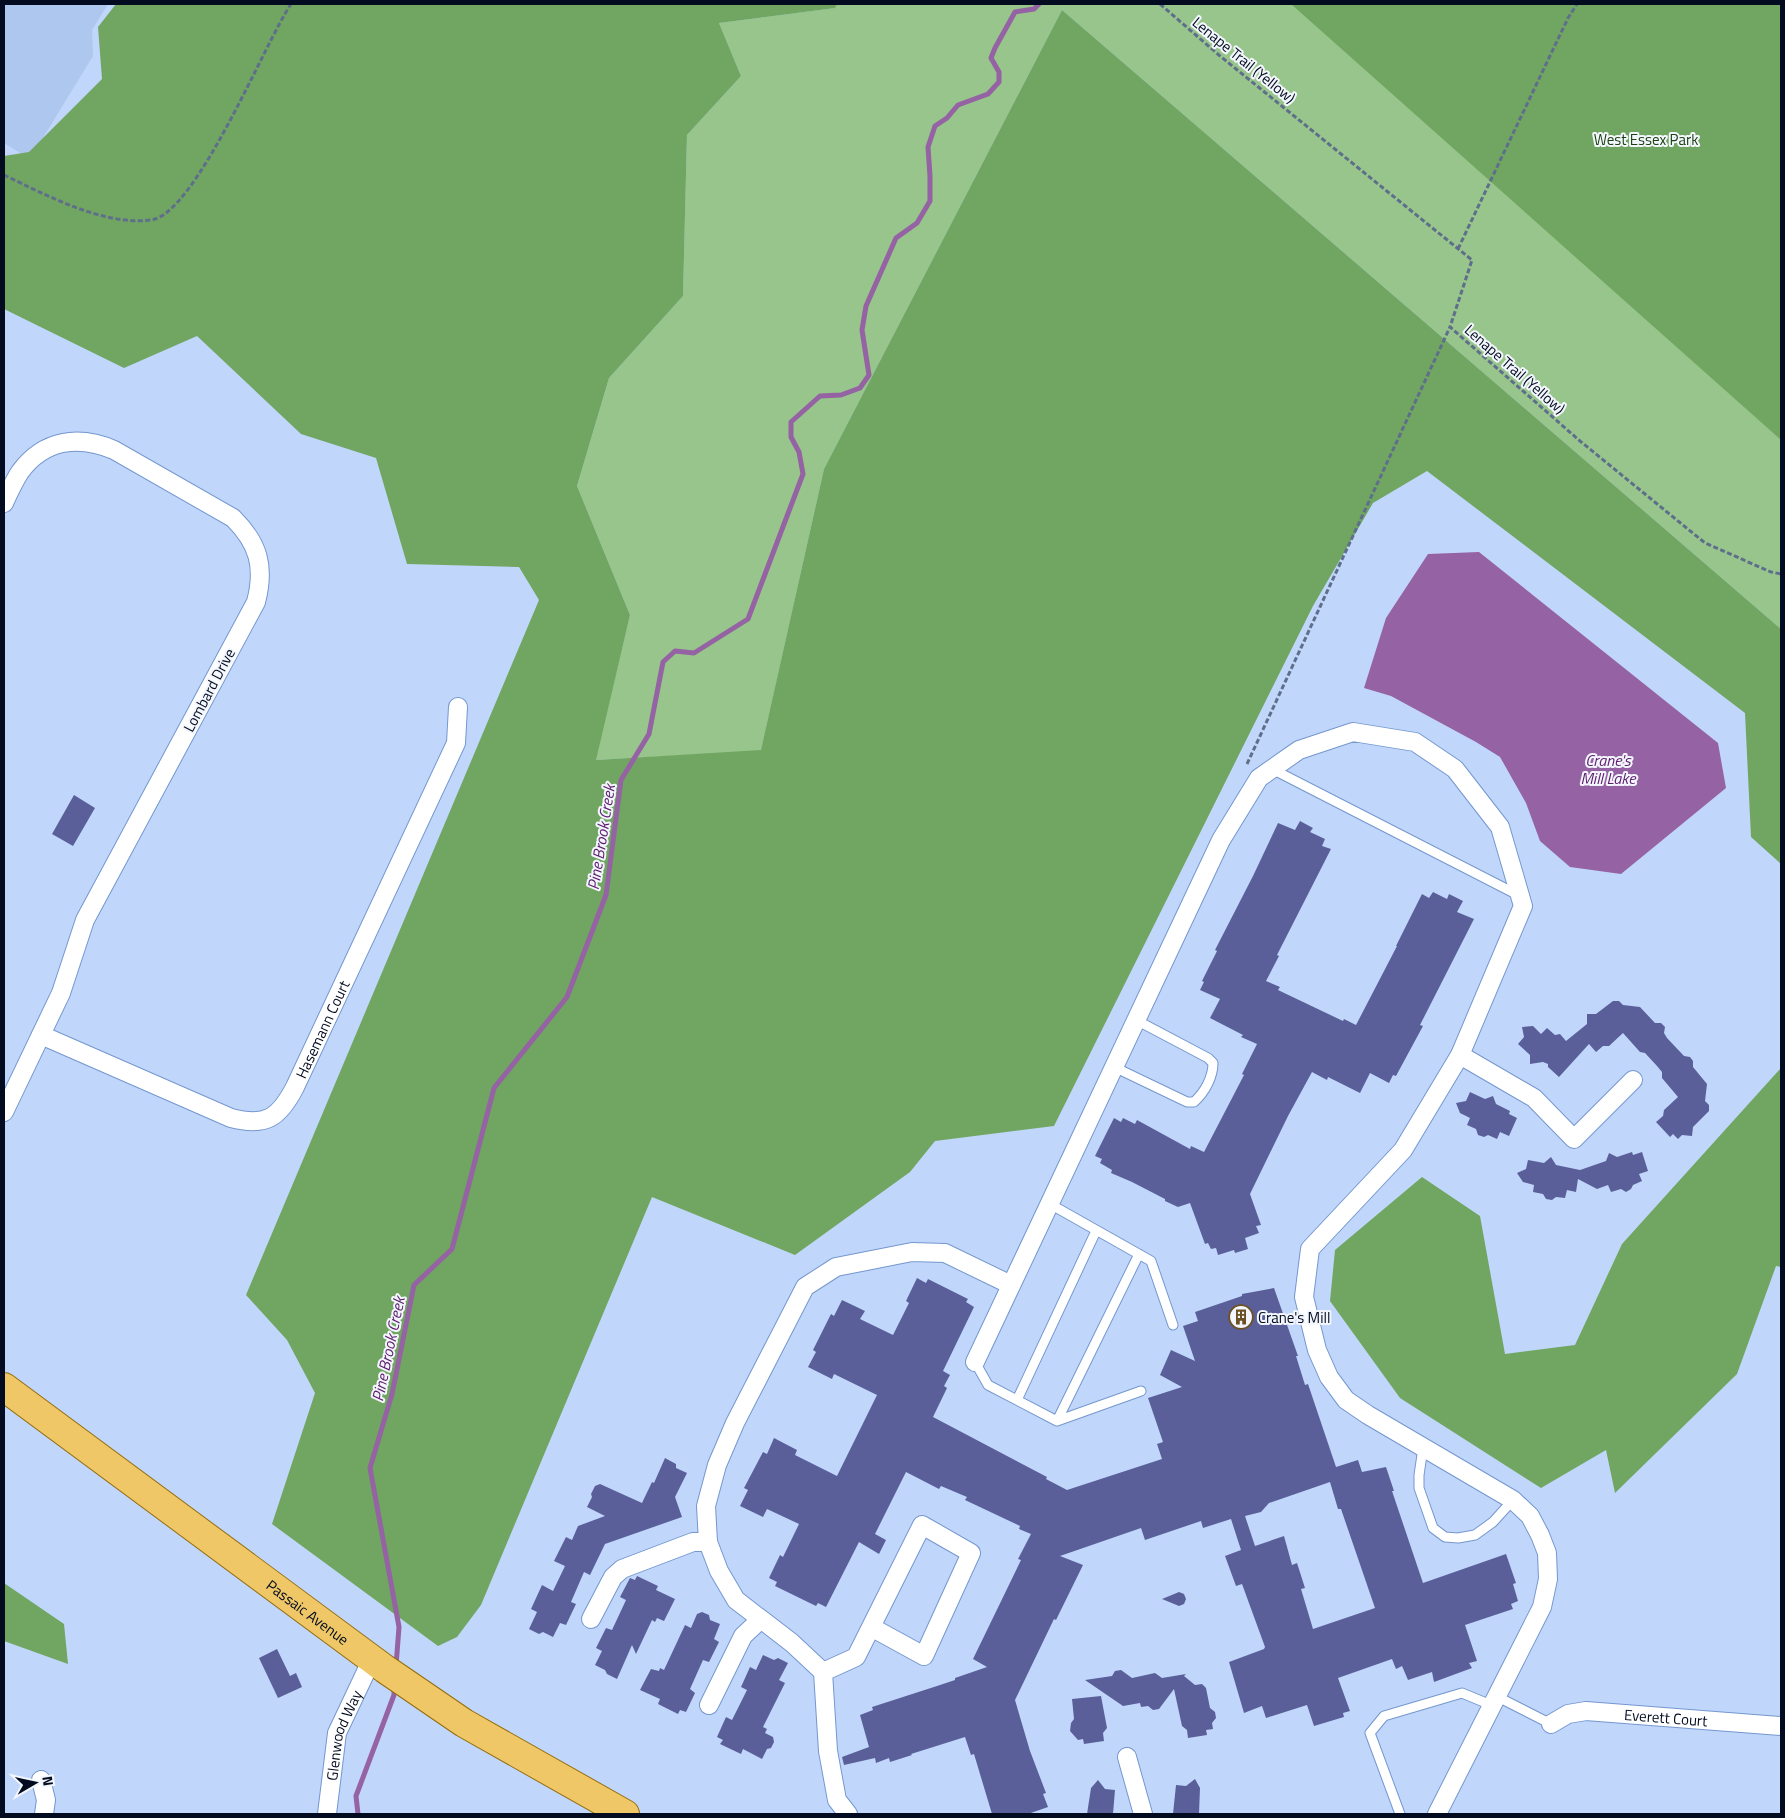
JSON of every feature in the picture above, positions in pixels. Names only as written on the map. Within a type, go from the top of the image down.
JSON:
[{"type":"main road","name":"Passaic Avenue","points":[[4,1388],[378,1664],[464,1723],[625,1814]]},
{"type":"street","name":"Lombard Drive","points":[[4,502],[19,473],[40,452],[54,445],[68,442],[98,443],[114,450],[234,518],[253,542],[258,556],[260,572],[260,587],[256,602],[85,920],[61,993],[4,1112]]},
{"type":"street","name":"Hasemann Court","points":[[41,1035],[231,1118],[259,1122],[279,1112],[295,1087],[456,743],[458,707]]},
{"type":"street","points":[[975,1362],[1221,840],[1265,773],[1299,750],[1353,732],[1415,742],[1455,769],[1500,828],[1523,906],[1460,1056],[1403,1150],[1310,1249],[1304,1297],[1317,1350],[1329,1377],[1346,1400],[1423,1448],[1513,1500],[1530,1516],[1547,1553],[1548,1579],[1542,1607],[1493,1700],[1437,1814]]},
{"type":"street","points":[[1460,1056],[1534,1098],[1574,1139],[1633,1080]]},
{"type":"street","points":[[848,1814],[837,1800],[828,1750],[823,1672],[792,1644],[736,1600],[719,1571],[708,1542],[706,1506],[717,1465],[735,1423],[804,1286],[836,1267],[912,1252],[945,1253],[1012,1285]]},
{"type":"street","points":[[823,1672],[856,1657],[871,1627],[922,1525],[971,1553],[924,1656],[871,1627]]},
{"type":"street","points":[[591,1619],[613,1577],[622,1569],[693,1542],[708,1542]]},
{"type":"street","points":[[710,1705],[743,1636],[760,1620]]},
{"type":"street","name":"Glenwood Way","points":[[327,1814],[337,1733],[378,1664]]},
{"type":"street","name":"Everett Court","points":[[1551,1724],[1568,1714],[1586,1710],[1781,1726]]},
{"type":"street","points":[[1127,1757],[1143,1814]]},
{"type":"street","points":[[41,1780],[46,1800],[44,1814]]},
{"type":"lane","points":[[1265,773],[1520,896]]},
{"type":"lane","points":[[1114,1067],[1187,1102],[1194,1102],[1201,1096],[1213,1072],[1212,1063],[1208,1058],[1136,1020]]},
{"type":"lane","points":[[1050,1204],[1151,1261],[1173,1325]]},
{"type":"lane","points":[[1017,1400],[1096,1230]]},
{"type":"lane","points":[[1057,1421],[1139,1254]]},
{"type":"lane","points":[[975,1362],[988,1385],[1057,1421],[1141,1392]]},
{"type":"lane","points":[[1423,1448],[1419,1488],[1433,1528],[1445,1537],[1458,1538],[1475,1535],[1493,1522],[1513,1500]]},
{"type":"lane","points":[[1400,1814],[1370,1733],[1384,1716],[1462,1693],[1493,1700],[1551,1724]]},
{"type":"path","points":[[4,176],[94,214],[126,220],[153,220],[171,210],[191,187],[208,159],[291,4]]},
{"type":"path","name":"Lenape Trail (Yellow)","points":[[1160,4],[1220,56],[1472,260],[1450,327],[1580,441],[1705,543],[1772,572],[1781,574]]},
{"type":"path","points":[[1458,249],[1568,18],[1577,4]]},
{"type":"path","points":[[1265,773],[1247,766],[1450,327]]},
{"type":"shaded area","points":[[4,4],[108,4],[92,30],[93,56],[30,159],[4,143]]},
{"type":"green space","points":[[116,4],[837,4],[835,8],[719,23],[741,76],[687,135],[683,296],[609,378],[577,486],[630,615],[596,760],[761,750],[824,469],[1062,10],[1781,629],[1781,864],[1751,837],[1745,713],[1427,471],[1373,503],[1313,606],[1054,1126],[935,1141],[910,1172],[795,1255],[652,1197],[481,1605],[457,1637],[438,1646],[272,1524],[315,1393],[287,1340],[246,1295],[539,600],[519,567],[407,564],[376,458],[301,434],[197,336],[124,368],[4,309],[4,156],[29,152],[102,79],[98,27]]},
{"type":"green space","points":[[837,4],[1781,4],[1781,629],[1062,10],[824,469],[761,751],[595,760],[630,615],[577,486],[609,378],[683,296],[687,135],[741,76],[719,23],[834,8]]},
{"type":"green space","name":"West Essex Park","points":[[1291,4],[1781,4],[1781,440]]},
{"type":"green space","points":[[1781,1068],[1781,1267],[1776,1266],[1737,1374],[1615,1493],[1606,1450],[1541,1488],[1400,1398],[1330,1301],[1335,1250],[1422,1177],[1480,1216],[1505,1354],[1575,1345],[1622,1244]]},
{"type":"green space","points":[[4,1583],[64,1624],[68,1664],[4,1641]]},
{"type":"water","name":"Crane's Mill Lake","points":[[1479,552],[1718,743],[1726,788],[1621,874],[1570,867],[1540,841],[1526,803],[1500,757],[1391,696],[1364,688],[1386,618],[1428,554]]},
{"type":"building","points":[[74,795],[95,808],[73,846],[52,834]]},
{"type":"building","points":[[1300,821],[1313,828],[1310,832],[1325,839],[1322,846],[1331,849],[1277,955],[1279,956],[1266,981],[1280,987],[1278,990],[1343,1021],[1344,1019],[1356,1025],[1422,894],[1429,898],[1433,892],[1447,899],[1449,894],[1463,901],[1457,912],[1474,919],[1420,1025],[1423,1026],[1396,1076],[1393,1075],[1389,1083],[1370,1073],[1360,1093],[1328,1077],[1327,1080],[1312,1072],[1250,1194],[1261,1225],[1256,1226],[1259,1233],[1245,1238],[1248,1249],[1235,1253],[1234,1250],[1218,1255],[1216,1248],[1211,1249],[1208,1243],[1205,1244],[1190,1203],[1178,1207],[1165,1201],[1165,1199],[1111,1173],[1112,1170],[1100,1163],[1102,1159],[1095,1156],[1114,1118],[1121,1122],[1123,1118],[1135,1124],[1137,1120],[1190,1149],[1191,1146],[1204,1152],[1244,1075],[1242,1074],[1257,1044],[1241,1037],[1243,1035],[1210,1018],[1220,999],[1200,990],[1204,982],[1202,981],[1217,951],[1215,950],[1278,823],[1295,830]]},
{"type":"building","points":[[1613,1001],[1619,1001],[1623,1005],[1640,1007],[1655,1023],[1661,1023],[1665,1027],[1664,1033],[1667,1038],[1684,1056],[1690,1057],[1693,1061],[1693,1067],[1707,1084],[1705,1101],[1709,1105],[1709,1111],[1693,1127],[1692,1136],[1682,1135],[1678,1139],[1673,1134],[1670,1137],[1656,1122],[1663,1116],[1664,1110],[1678,1097],[1662,1078],[1662,1072],[1657,1066],[1645,1053],[1640,1052],[1623,1033],[1609,1046],[1603,1046],[1596,1052],[1589,1044],[1559,1077],[1548,1067],[1548,1064],[1543,1062],[1530,1064],[1530,1055],[1518,1044],[1524,1037],[1522,1027],[1533,1026],[1541,1034],[1547,1028],[1555,1035],[1560,1034],[1566,1041],[1587,1024],[1587,1014],[1596,1014]]},
{"type":"building","points":[[1470,1092],[1485,1099],[1493,1096],[1496,1104],[1510,1111],[1509,1114],[1517,1118],[1509,1136],[1500,1132],[1497,1139],[1488,1135],[1484,1137],[1478,1135],[1476,1129],[1467,1125],[1470,1118],[1460,1113],[1456,1103],[1466,1101]]},
{"type":"building","points":[[1632,1152],[1633,1155],[1642,1152],[1648,1171],[1639,1174],[1642,1181],[1633,1185],[1626,1192],[1621,1189],[1611,1192],[1608,1185],[1597,1189],[1578,1179],[1576,1192],[1567,1190],[1565,1198],[1546,1199],[1543,1194],[1533,1192],[1534,1185],[1523,1182],[1517,1173],[1526,1169],[1528,1160],[1544,1163],[1551,1157],[1556,1165],[1580,1170],[1606,1161],[1609,1153],[1617,1157]]},
{"type":"building","name":"Crane's Mill","points":[[917,1278],[926,1283],[928,1279],[968,1299],[966,1302],[974,1307],[943,1371],[950,1375],[944,1386],[947,1388],[933,1417],[1047,1477],[1046,1479],[1067,1490],[1162,1459],[1157,1444],[1163,1442],[1148,1398],[1182,1387],[1160,1375],[1171,1350],[1195,1361],[1183,1326],[1198,1321],[1195,1312],[1242,1296],[1242,1294],[1274,1288],[1298,1356],[1296,1356],[1305,1385],[1308,1384],[1336,1467],[1358,1460],[1362,1472],[1386,1467],[1394,1491],[1392,1491],[1423,1583],[1506,1554],[1516,1583],[1513,1584],[1518,1601],[1511,1604],[1513,1609],[1465,1625],[1477,1661],[1469,1663],[1472,1668],[1434,1682],[1432,1672],[1408,1680],[1402,1666],[1396,1669],[1392,1659],[1338,1678],[1350,1711],[1343,1713],[1344,1717],[1314,1726],[1307,1705],[1266,1718],[1262,1706],[1244,1713],[1229,1662],[1265,1647],[1242,1584],[1236,1586],[1225,1556],[1241,1550],[1231,1519],[1203,1528],[1201,1521],[1145,1540],[1141,1528],[1060,1556],[1083,1565],[1056,1620],[1054,1619],[1015,1700],[1030,1751],[1046,1793],[1043,1794],[1048,1807],[1028,1814],[992,1814],[974,1754],[971,1755],[965,1737],[890,1762],[889,1758],[876,1763],[875,1758],[844,1765],[842,1757],[869,1747],[860,1715],[873,1710],[872,1707],[955,1680],[955,1678],[987,1667],[973,1659],[1021,1560],[1018,1559],[1031,1534],[1019,1529],[1020,1526],[965,1500],[967,1497],[941,1486],[939,1489],[906,1472],[875,1534],[886,1540],[879,1554],[859,1542],[826,1607],[818,1603],[816,1606],[775,1586],[777,1582],[769,1578],[780,1555],[783,1557],[799,1524],[767,1509],[763,1517],[740,1506],[748,1490],[744,1488],[763,1452],[767,1454],[774,1438],[797,1450],[795,1455],[837,1476],[877,1395],[834,1374],[832,1379],[808,1367],[816,1352],[813,1350],[831,1314],[834,1316],[842,1300],[865,1311],[860,1319],[893,1335],[909,1303],[906,1301]],"holes":[[[1330,1482],[1338,1509],[1341,1509],[1375,1608],[1313,1629],[1301,1589],[1305,1588],[1297,1563],[1292,1565],[1284,1536],[1255,1546],[1245,1516],[1261,1512],[1269,1503]]]},
{"type":"building","points":[[665,1458],[676,1464],[676,1468],[687,1473],[675,1497],[682,1517],[605,1544],[590,1575],[584,1572],[571,1602],[576,1604],[566,1625],[560,1623],[553,1637],[543,1632],[539,1634],[529,1629],[537,1612],[531,1609],[542,1585],[553,1591],[565,1566],[554,1561],[566,1537],[572,1540],[578,1526],[605,1516],[587,1507],[595,1486],[600,1484],[642,1503],[652,1482],[654,1483]]},
{"type":"building","points":[[637,1576],[658,1586],[656,1590],[675,1599],[664,1621],[657,1618],[655,1622],[652,1620],[636,1654],[632,1645],[617,1679],[595,1665],[602,1651],[596,1648],[606,1628],[612,1630],[626,1600],[620,1597],[630,1578],[635,1580]]},
{"type":"building","points":[[1179,1592],[1184,1594],[1186,1599],[1184,1604],[1179,1606],[1162,1599]]},
{"type":"building","points":[[702,1612],[709,1615],[710,1620],[720,1624],[714,1639],[719,1642],[709,1662],[703,1660],[690,1689],[695,1693],[686,1712],[680,1710],[678,1714],[658,1704],[660,1699],[640,1690],[651,1669],[659,1671],[660,1668],[664,1670],[685,1625],[691,1628],[697,1614]]},
{"type":"building","points":[[277,1649],[290,1676],[296,1673],[302,1687],[278,1698],[259,1658]]},
{"type":"building","points":[[763,1655],[774,1660],[778,1658],[788,1663],[779,1680],[785,1683],[763,1727],[767,1729],[765,1733],[773,1737],[774,1742],[771,1748],[767,1749],[762,1759],[743,1749],[741,1754],[720,1744],[723,1740],[717,1737],[726,1717],[732,1720],[747,1690],[741,1687],[750,1667],[756,1670]]},
{"type":"building","points":[[1121,1670],[1132,1678],[1155,1673],[1162,1678],[1186,1674],[1184,1676],[1195,1685],[1202,1684],[1206,1688],[1210,1708],[1215,1712],[1216,1718],[1212,1723],[1213,1729],[1206,1730],[1207,1735],[1188,1738],[1187,1730],[1182,1726],[1174,1689],[1159,1709],[1153,1710],[1148,1706],[1141,1707],[1140,1703],[1123,1706],[1085,1680],[1112,1676],[1115,1671]]},
{"type":"building","points":[[1101,1696],[1107,1728],[1103,1733],[1104,1741],[1084,1744],[1083,1739],[1078,1740],[1070,1731],[1071,1723],[1074,1719],[1072,1699]]},
{"type":"building","points":[[1195,1779],[1200,1788],[1199,1814],[1173,1814],[1176,1785],[1186,1786]]},
{"type":"building","points":[[1098,1780],[1105,1789],[1115,1790],[1113,1814],[1087,1814],[1091,1788]]},
{"type":"waterway","name":"Pine Brook Creek","points":[[396,1666],[399,1627],[370,1468],[392,1394],[414,1285],[452,1249],[494,1088],[567,997],[606,895],[621,780],[649,734],[663,662],[675,651],[694,653],[748,619],[803,474],[799,452],[791,437],[791,422],[820,396],[841,395],[860,388],[869,375],[862,330],[866,306],[896,238],[917,223],[930,201],[928,147],[935,126],[947,118],[958,105],[988,94],[999,82],[999,72],[991,58],[995,48],[1015,12],[1034,9],[1039,4]]},
{"type":"waterway","name":"Pine Brook Creek","points":[[358,1814],[356,1796],[394,1695],[394,1687]]},
{"type":"place","name":"Crane's Mill","points":[[1241,1317]]}]
